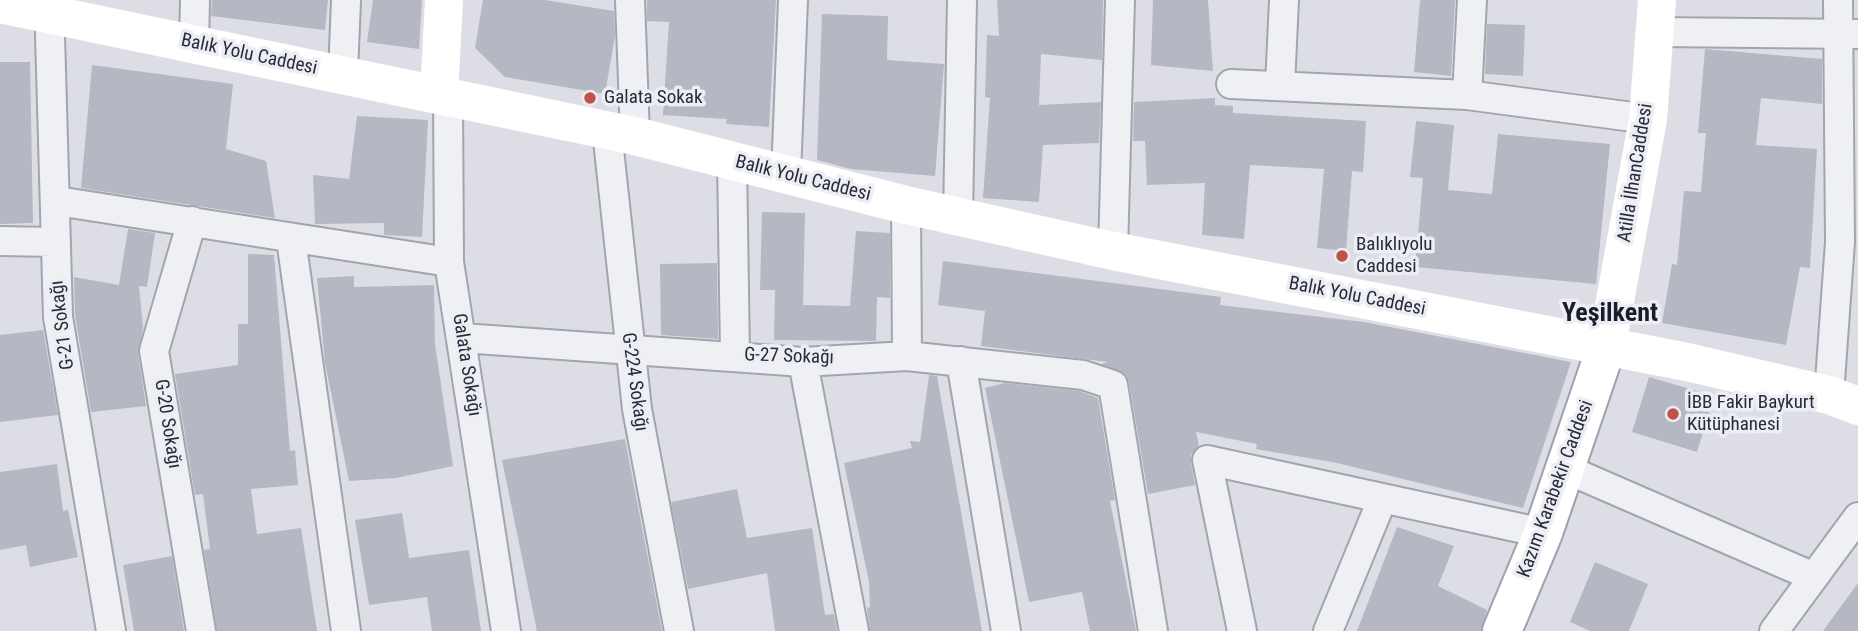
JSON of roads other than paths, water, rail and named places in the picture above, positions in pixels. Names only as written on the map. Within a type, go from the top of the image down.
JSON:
[{"type":"main road","points":[[444,0],[444,96]]},
{"type":"main road","name":"Balık Yolu Caddesi","points":[[0,4],[49,8],[194,44],[621,133],[906,205],[1113,251],[1607,345],[1843,401]]},
{"type":"main road","name":"Atilla İlhanCaddesi","points":[[1607,345],[1647,120],[1655,16]]},
{"type":"main road","name":"Kazım Karabekir Caddesi","points":[[1502,631],[1543,533],[1607,345]]},
{"type":"street","points":[[194,44],[195,0]]},
{"type":"street","points":[[343,74],[346,0]]},
{"type":"street","name":"G-224 Sokağı","points":[[631,0],[621,133],[628,348],[679,631]]},
{"type":"street","points":[[786,175],[793,0]]},
{"type":"street","points":[[958,217],[962,0]]},
{"type":"street","points":[[1113,251],[1120,0]]},
{"type":"street","points":[[1280,86],[1284,0]]},
{"type":"street","points":[[1467,95],[1472,0]]},
{"type":"street","points":[[1838,0],[1849,33],[1840,242],[1843,401]]},
{"type":"street","name":"G-21 Sokağı","points":[[49,8],[57,201],[55,242],[58,317],[111,631]]},
{"type":"street","points":[[1655,16],[1849,33]]},
{"type":"street","points":[[1231,84],[1467,95],[1647,120]]},
{"type":"street","name":"Galata Sokağı","points":[[444,96],[449,262],[463,338],[506,631]]},
{"type":"street","points":[[732,160],[735,355]]},
{"type":"street","points":[[57,201],[449,262]]},
{"type":"street","points":[[906,205],[907,356]]},
{"type":"street","name":"G-20 Sokağı","points":[[192,221],[155,351],[201,631]]},
{"type":"street","points":[[291,239],[345,631]]},
{"type":"street","points":[[0,241],[55,242]]},
{"type":"street","name":"G-27 Sokağı","points":[[463,338],[735,355],[803,362],[907,356],[1083,376],[1113,385],[1153,631]]},
{"type":"street","points":[[961,361],[1006,631]]},
{"type":"street","points":[[803,362],[854,631]]},
{"type":"street","points":[[1242,631],[1207,460],[1543,533]]},
{"type":"street","points":[[1566,469],[1814,577]]},
{"type":"street","points":[[1328,631],[1382,500]]},
{"type":"street","points":[[1774,631],[1858,517]]},
{"type":"place","name":"Galata Sokak","points":[[590,98]]},
{"type":"place","name":"Balıklıyolu Caddesi","points":[[1342,256]]},
{"type":"place","name":"İBB Fakir Baykurt Kütüphanesi","points":[[1673,414]]},
{"type":"district","name":"Yeşilkent","points":[[1610,314]]}]
